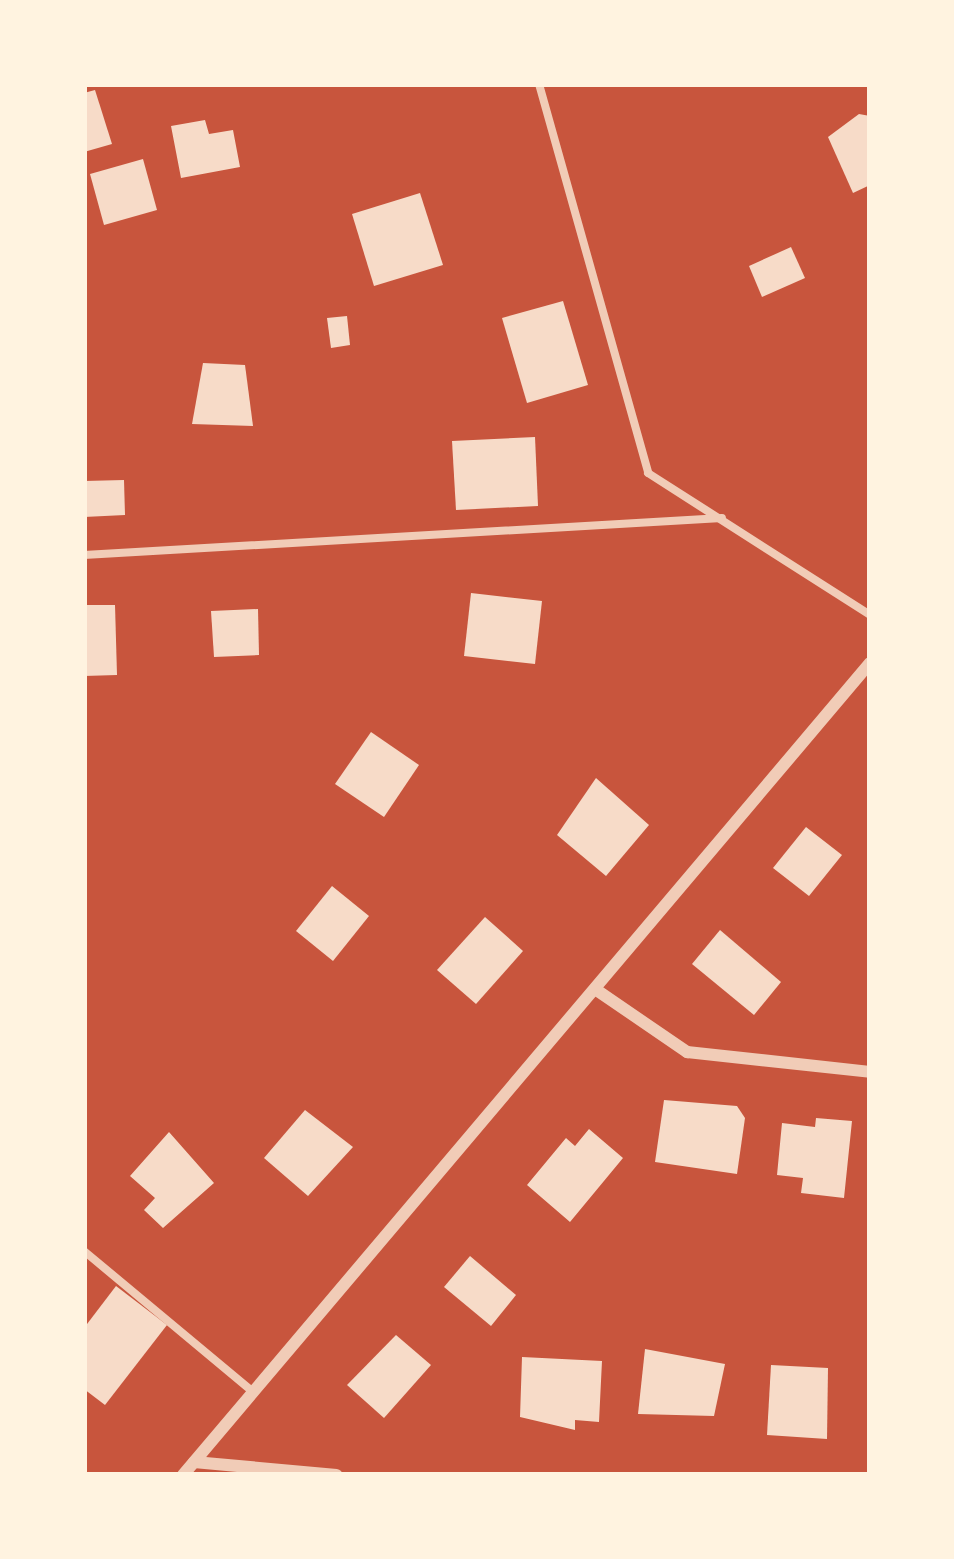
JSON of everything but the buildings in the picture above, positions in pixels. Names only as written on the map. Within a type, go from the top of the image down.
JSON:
[{"type":"street","points":[[183,1475],[870,663]]},
{"type":"street","points":[[595,989],[687,1052],[870,1072]]},
{"type":"street","points":[[194,1462],[336,1475]]},
{"type":"lane","points":[[538,84],[648,473],[870,615]]},
{"type":"lane","points":[[84,555],[724,518]]},
{"type":"lane","points":[[84,1251],[254,1393]]}]
